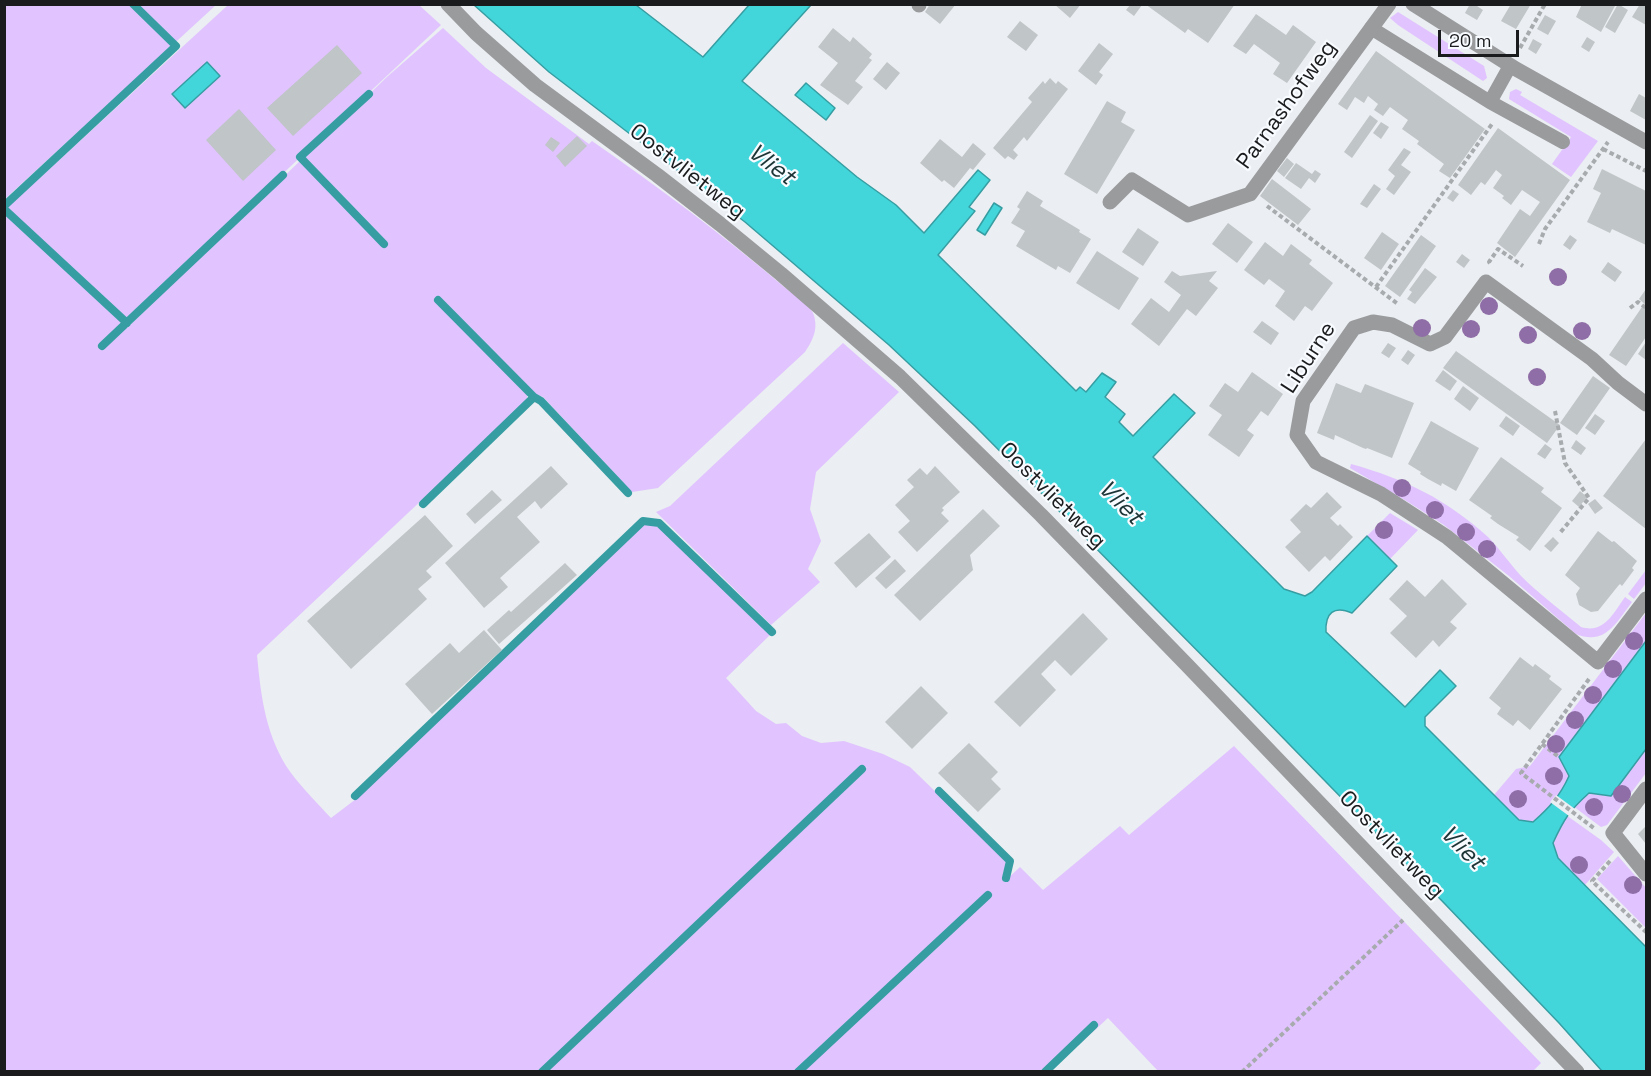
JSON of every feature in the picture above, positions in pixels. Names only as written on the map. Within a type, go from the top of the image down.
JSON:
[{"type":"street","name":"Oostvlietweg","points":[[448,4],[476,33],[535,85],[720,224],[790,281],[900,377],[1057,531],[1577,1071]]},
{"type":"street","name":"Parnashofweg","points":[[1110,202],[1132,180],[1188,216],[1250,194],[1389,4]]},
{"type":"street","points":[[1413,4],[1510,66],[1647,142]]},
{"type":"street","name":"Liburne","points":[[1598,662],[1447,537],[1380,494],[1316,462],[1297,435],[1303,401],[1354,328],[1373,322],[1392,325],[1430,344],[1445,337],[1486,282],[1592,359],[1618,383],[1647,404]]},
{"type":"street","points":[[1598,662],[1647,599]]},
{"type":"street","points":[[1647,789],[1613,833],[1647,874]]},
{"type":"lane","points":[[1371,28],[1490,102],[1563,142]]},
{"type":"lane","points":[[1490,102],[1510,66]]},
{"type":"path","points":[[1510,66],[1545,4]]},
{"type":"path","points":[[1376,287],[1503,109]]},
{"type":"path","points":[[1539,244],[1545,229],[1619,128]]},
{"type":"path","points":[[1603,149],[1647,171]]},
{"type":"path","points":[[1250,194],[1402,307]]},
{"type":"path","points":[[1497,267],[1489,262],[1498,249],[1522,266]]},
{"type":"path","points":[[1630,308],[1638,302],[1647,308]]},
{"type":"path","points":[[1555,411],[1565,463],[1589,498],[1559,534]]},
{"type":"path","points":[[1594,828],[1521,773],[1587,683],[1598,662]]},
{"type":"path","points":[[1542,744],[1559,757]]},
{"type":"path","points":[[1601,870],[1592,881],[1646,932],[1645,938]]},
{"type":"path","points":[[1242,1071],[1419,906]]},
{"type":"shaded area","points":[[5,4],[216,4],[216,5],[5,199]]},
{"type":"shaded area","points":[[228,5],[419,5],[441,25],[127,320],[7,208]]},
{"type":"shaded area","points":[[1398,12],[1484,66],[1487,78],[1483,81],[1398,25],[1390,18]]},
{"type":"shaded area","points":[[443,28],[486,68],[589,144],[592,141],[641,176],[737,248],[808,307],[815,318],[815,329],[805,352],[658,488],[632,492],[543,397],[527,391],[527,401],[257,655],[266,717],[276,746],[291,773],[331,818],[356,799],[643,523],[658,526],[770,635],[726,678],[756,711],[776,724],[786,723],[802,736],[821,743],[844,741],[883,754],[910,767],[1007,861],[1004,882],[1020,867],[1043,890],[1120,826],[1129,835],[1234,746],[1541,1063],[1532,1072],[1158,1071],[1108,1018],[1050,1071],[544,1071],[867,767],[859,769],[539,1071],[5,1071],[4,211],[127,328],[388,76]]},
{"type":"shaded area","points":[[1516,89],[1522,92],[1520,95],[1598,141],[1571,177],[1552,164],[1571,137],[1509,99],[1510,92]]},
{"type":"shaded area","points":[[843,343],[899,392],[816,472],[810,509],[821,541],[808,569],[820,582],[771,625],[656,512],[670,506]]},
{"type":"shaded area","points":[[1351,464],[1407,484],[1456,512],[1488,537],[1528,583],[1581,627],[1596,628],[1602,625],[1612,616],[1625,597],[1632,602],[1615,625],[1602,635],[1586,637],[1576,634],[1509,576],[1444,525],[1350,468]]},
{"type":"shaded area","points":[[1390,513],[1418,530],[1390,559],[1367,536]]},
{"type":"shaded area","points":[[1646,570],[1646,583],[1634,599],[1628,594]]},
{"type":"shaded area","points":[[1646,613],[1646,641],[1559,757],[1569,777],[1549,807],[1533,822],[1519,820],[1494,795],[1516,769],[1530,766]]},
{"type":"shaded area","points":[[1646,749],[1646,773],[1607,825],[1601,827],[1573,806],[1588,793],[1611,796]]},
{"type":"shaded area","points":[[1566,815],[1614,852],[1585,885],[1558,858],[1553,843]]},
{"type":"shaded area","points":[[1618,856],[1646,888],[1646,928],[1597,879]]},
{"type":"water","name":"Vliet","points":[[474,5],[636,5],[703,57],[749,5],[811,5],[742,81],[857,177],[896,205],[924,233],[978,170],[990,180],[969,207],[975,211],[938,255],[1076,391],[1080,387],[1086,392],[1102,373],[1116,382],[1105,397],[1125,414],[1119,422],[1133,436],[1174,394],[1195,413],[1153,457],[1284,589],[1305,596],[1312,592],[1367,536],[1397,566],[1352,613],[1340,610],[1332,612],[1327,620],[1326,632],[1405,707],[1440,670],[1456,686],[1425,717],[1425,726],[1519,820],[1533,822],[1558,796],[1569,776],[1559,757],[1646,641],[1646,749],[1611,796],[1589,793],[1576,805],[1564,821],[1553,843],[1558,858],[1646,947],[1646,1071],[1602,1071],[1445,904],[975,426],[889,345],[745,222],[549,72]]},
{"type":"water","points":[[207,62],[220,76],[185,108],[172,94]]},
{"type":"water","points":[[806,83],[835,108],[826,120],[795,95]]},
{"type":"water","points":[[994,203],[1002,208],[985,235],[977,230]]},
{"type":"pier","points":[[1556,795],[1575,809],[1569,816],[1550,802]]},
{"type":"building","points":[[930,4],[956,4],[940,24],[925,12]]},
{"type":"building","points":[[1054,4],[1081,4],[1070,18]]},
{"type":"building","points":[[1145,4],[1235,4],[1208,43],[1188,29],[1185,33]]},
{"type":"building","points":[[1470,4],[1483,10],[1477,20],[1465,13]]},
{"type":"building","points":[[1511,4],[1531,4],[1516,29],[1501,21]]},
{"type":"building","points":[[1582,4],[1616,4],[1601,32],[1576,17]]},
{"type":"building","points":[[1618,4],[1628,10],[1615,33],[1605,27]]},
{"type":"building","points":[[1640,4],[1646,4],[1646,25],[1632,17]]},
{"type":"building","points":[[1130,5],[1142,5],[1134,16],[1126,10]]},
{"type":"building","points":[[1256,14],[1286,35],[1293,25],[1316,42],[1287,83],[1273,74],[1280,63],[1254,44],[1246,54],[1233,46]]},
{"type":"building","points":[[1545,15],[1556,21],[1548,35],[1537,29]]},
{"type":"building","points":[[1020,21],[1038,35],[1026,51],[1007,37]]},
{"type":"building","points":[[833,28],[850,42],[853,37],[872,54],[869,58],[872,60],[855,81],[863,87],[848,105],[820,85],[838,63],[818,47]]},
{"type":"building","points":[[1587,37],[1595,42],[1589,52],[1581,47]]},
{"type":"building","points":[[1533,39],[1542,44],[1536,54],[1528,49]]},
{"type":"building","points":[[1099,43],[1113,54],[1099,72],[1103,75],[1096,85],[1078,71]]},
{"type":"building","points":[[337,45],[362,73],[293,136],[267,108]]},
{"type":"building","points":[[1376,51],[1485,129],[1450,178],[1439,171],[1444,164],[1417,144],[1419,141],[1402,129],[1408,120],[1390,107],[1383,116],[1374,110],[1378,104],[1368,96],[1364,103],[1355,97],[1347,110],[1338,104]]},
{"type":"building","points":[[887,62],[900,73],[886,90],[873,79]]},
{"type":"building","points":[[1050,78],[1056,84],[1058,81],[1068,89],[1027,141],[1024,137],[1013,150],[1018,155],[1014,160],[1008,156],[1005,159],[993,148],[1032,102],[1028,98],[1043,81],[1045,84]]},
{"type":"building","points":[[1639,94],[1646,98],[1646,120],[1630,111]]},
{"type":"building","points":[[1107,101],[1126,112],[1121,122],[1135,130],[1097,194],[1064,174]]},
{"type":"building","points":[[239,109],[276,150],[243,181],[206,140]]},
{"type":"building","points":[[1370,115],[1378,121],[1352,158],[1344,152]]},
{"type":"building","points":[[1381,122],[1389,127],[1381,139],[1373,133]]},
{"type":"building","points":[[1498,128],[1570,180],[1515,257],[1497,243],[1520,209],[1530,216],[1540,202],[1522,190],[1511,205],[1493,188],[1502,175],[1496,170],[1485,185],[1481,182],[1471,195],[1458,185]]},
{"type":"building","points":[[577,136],[587,146],[565,167],[556,156]]},
{"type":"building","points":[[551,137],[560,143],[553,152],[545,145]]},
{"type":"building","points":[[940,139],[962,157],[973,143],[986,154],[973,170],[970,168],[954,188],[944,180],[942,182],[920,163]]},
{"type":"building","points":[[1404,148],[1411,152],[1401,165],[1411,172],[1394,195],[1386,189],[1395,176],[1388,170]]},
{"type":"building","points":[[1287,158],[1294,164],[1284,177],[1277,171]]},
{"type":"building","points":[[1296,163],[1312,174],[1315,170],[1321,174],[1315,183],[1309,178],[1301,189],[1285,178]]},
{"type":"building","points":[[1602,169],[1646,191],[1646,245],[1612,229],[1610,233],[1587,222],[1601,193],[1593,189]]},
{"type":"building","points":[[1272,179],[1311,209],[1298,225],[1260,196]]},
{"type":"building","points":[[1374,184],[1381,189],[1367,208],[1360,204]]},
{"type":"building","points":[[1453,190],[1459,194],[1453,202],[1447,198]]},
{"type":"building","points":[[1027,191],[1043,201],[1040,206],[1091,239],[1070,273],[1058,266],[1056,270],[1016,246],[1025,231],[1011,223]]},
{"type":"building","points":[[1228,223],[1253,242],[1237,263],[1212,244]]},
{"type":"building","points":[[1138,228],[1159,242],[1143,266],[1122,252]]},
{"type":"building","points":[[1382,232],[1399,244],[1381,270],[1364,258]]},
{"type":"building","points":[[1421,235],[1436,246],[1400,297],[1385,286]]},
{"type":"building","points":[[1570,235],[1577,240],[1570,250],[1563,245]]},
{"type":"building","points":[[1265,242],[1283,256],[1291,244],[1312,260],[1309,264],[1333,283],[1312,311],[1305,306],[1294,321],[1275,306],[1285,291],[1269,279],[1264,285],[1244,270]]},
{"type":"building","points":[[1097,251],[1139,278],[1119,310],[1076,283]]},
{"type":"building","points":[[1462,254],[1470,260],[1464,268],[1456,262]]},
{"type":"building","points":[[1608,262],[1622,272],[1615,282],[1601,272]]},
{"type":"building","points":[[1425,268],[1437,277],[1415,304],[1407,299],[1412,292],[1409,290]]},
{"type":"building","points":[[1172,271],[1180,276],[1217,271],[1209,281],[1218,288],[1196,316],[1187,309],[1159,346],[1131,324],[1151,298],[1169,312],[1181,295],[1164,282]]},
{"type":"building","points":[[1646,289],[1646,305],[1639,299]]},
{"type":"building","points":[[1642,307],[1646,310],[1646,337],[1626,366],[1609,355]]},
{"type":"building","points":[[1262,321],[1279,333],[1271,345],[1253,332]]},
{"type":"building","points":[[1646,342],[1646,360],[1638,354]]},
{"type":"building","points":[[1388,343],[1396,348],[1389,358],[1381,353]]},
{"type":"building","points":[[1408,350],[1415,355],[1408,365],[1401,360]]},
{"type":"building","points":[[1456,351],[1560,425],[1547,443],[1443,368]]},
{"type":"building","points":[[1443,370],[1457,381],[1450,391],[1435,381]]},
{"type":"building","points":[[1252,372],[1283,394],[1268,416],[1261,411],[1247,430],[1254,435],[1239,457],[1208,435],[1222,415],[1209,406],[1225,383],[1238,392]]},
{"type":"building","points":[[1593,376],[1610,388],[1577,435],[1560,423]]},
{"type":"building","points":[[1336,383],[1361,393],[1365,384],[1414,403],[1392,458],[1335,435],[1334,440],[1317,433]]},
{"type":"building","points":[[1463,386],[1479,398],[1470,411],[1454,399]]},
{"type":"building","points":[[1595,414],[1605,421],[1595,435],[1585,428]]},
{"type":"building","points":[[1506,416],[1520,426],[1513,436],[1499,426]]},
{"type":"building","points":[[1431,421],[1479,448],[1456,491],[1442,483],[1441,486],[1428,479],[1408,464]]},
{"type":"building","points":[[1646,439],[1646,529],[1603,496]]},
{"type":"building","points":[[1576,440],[1586,448],[1581,455],[1571,448]]},
{"type":"building","points":[[1545,444],[1552,449],[1545,459],[1537,454]]},
{"type":"building","points":[[1501,457],[1544,488],[1541,492],[1562,508],[1530,551],[1516,540],[1519,537],[1498,524],[1490,518],[1492,516],[1469,500]]},
{"type":"building","points":[[551,466],[568,484],[541,509],[535,501],[517,517],[540,542],[500,578],[508,587],[484,608],[445,563]]},
{"type":"building","points":[[935,466],[960,492],[942,508],[944,510],[941,513],[949,521],[917,552],[898,532],[910,521],[895,505],[914,487],[907,480],[920,468],[927,475]]},
{"type":"building","points":[[492,490],[502,500],[475,524],[466,514]]},
{"type":"building","points":[[1580,491],[1587,497],[1579,507],[1572,501]]},
{"type":"building","points":[[1327,492],[1342,507],[1330,518],[1353,537],[1330,561],[1325,556],[1309,572],[1285,547],[1301,532],[1290,520],[1306,504],[1311,508]]},
{"type":"building","points":[[1595,499],[1603,508],[1595,514],[1588,504]]},
{"type":"building","points":[[983,509],[1000,526],[970,555],[973,570],[920,621],[894,595]]},
{"type":"building","points":[[425,515],[453,546],[426,571],[432,577],[418,589],[427,599],[351,669],[307,621]]},
{"type":"building","points":[[1598,531],[1612,542],[1614,541],[1637,561],[1632,568],[1634,570],[1622,586],[1620,584],[1618,586],[1598,611],[1591,612],[1579,605],[1576,594],[1580,588],[1565,575]]},
{"type":"building","points":[[869,533],[891,557],[856,588],[834,563]]},
{"type":"building","points":[[1553,537],[1559,543],[1551,552],[1544,546]]},
{"type":"building","points":[[895,559],[906,571],[886,589],[875,578]]},
{"type":"building","points":[[565,563],[577,575],[499,644],[487,630],[509,610],[511,612]]},
{"type":"building","points":[[1442,579],[1467,604],[1450,622],[1457,628],[1439,647],[1433,640],[1416,658],[1390,633],[1407,616],[1389,599],[1407,580],[1425,597]]},
{"type":"building","points":[[1083,613],[1108,639],[1071,676],[1055,660],[1041,674],[1056,690],[1020,727],[994,702]]},
{"type":"building","points":[[484,630],[502,650],[432,714],[405,684],[450,643],[459,653]]},
{"type":"building","points":[[1520,657],[1533,667],[1535,664],[1551,676],[1549,679],[1562,689],[1530,730],[1518,720],[1513,726],[1497,714],[1501,708],[1489,698]]},
{"type":"building","points":[[921,686],[948,713],[912,749],[885,722]]},
{"type":"building","points":[[969,743],[998,772],[991,779],[1001,789],[978,812],[938,773]]},
{"type":"building","points":[[1646,826],[1646,844],[1638,834]]},
{"type":"waterway","points":[[4,206],[176,46],[133,4]]},
{"type":"waterway","points":[[369,94],[300,157],[384,244]]},
{"type":"waterway","points":[[102,346],[283,175]]},
{"type":"waterway","points":[[4,209],[127,323]]},
{"type":"waterway","points":[[438,300],[534,397],[541,401],[628,493]]},
{"type":"waterway","points":[[423,504],[534,397]]},
{"type":"waterway","points":[[355,796],[643,521],[659,523],[772,632]]},
{"type":"waterway","points":[[542,1072],[862,769]]},
{"type":"waterway","points":[[939,791],[1010,861],[1006,878]]},
{"type":"waterway","points":[[798,1072],[988,895]]},
{"type":"waterway","points":[[1045,1072],[1094,1025]]}]
